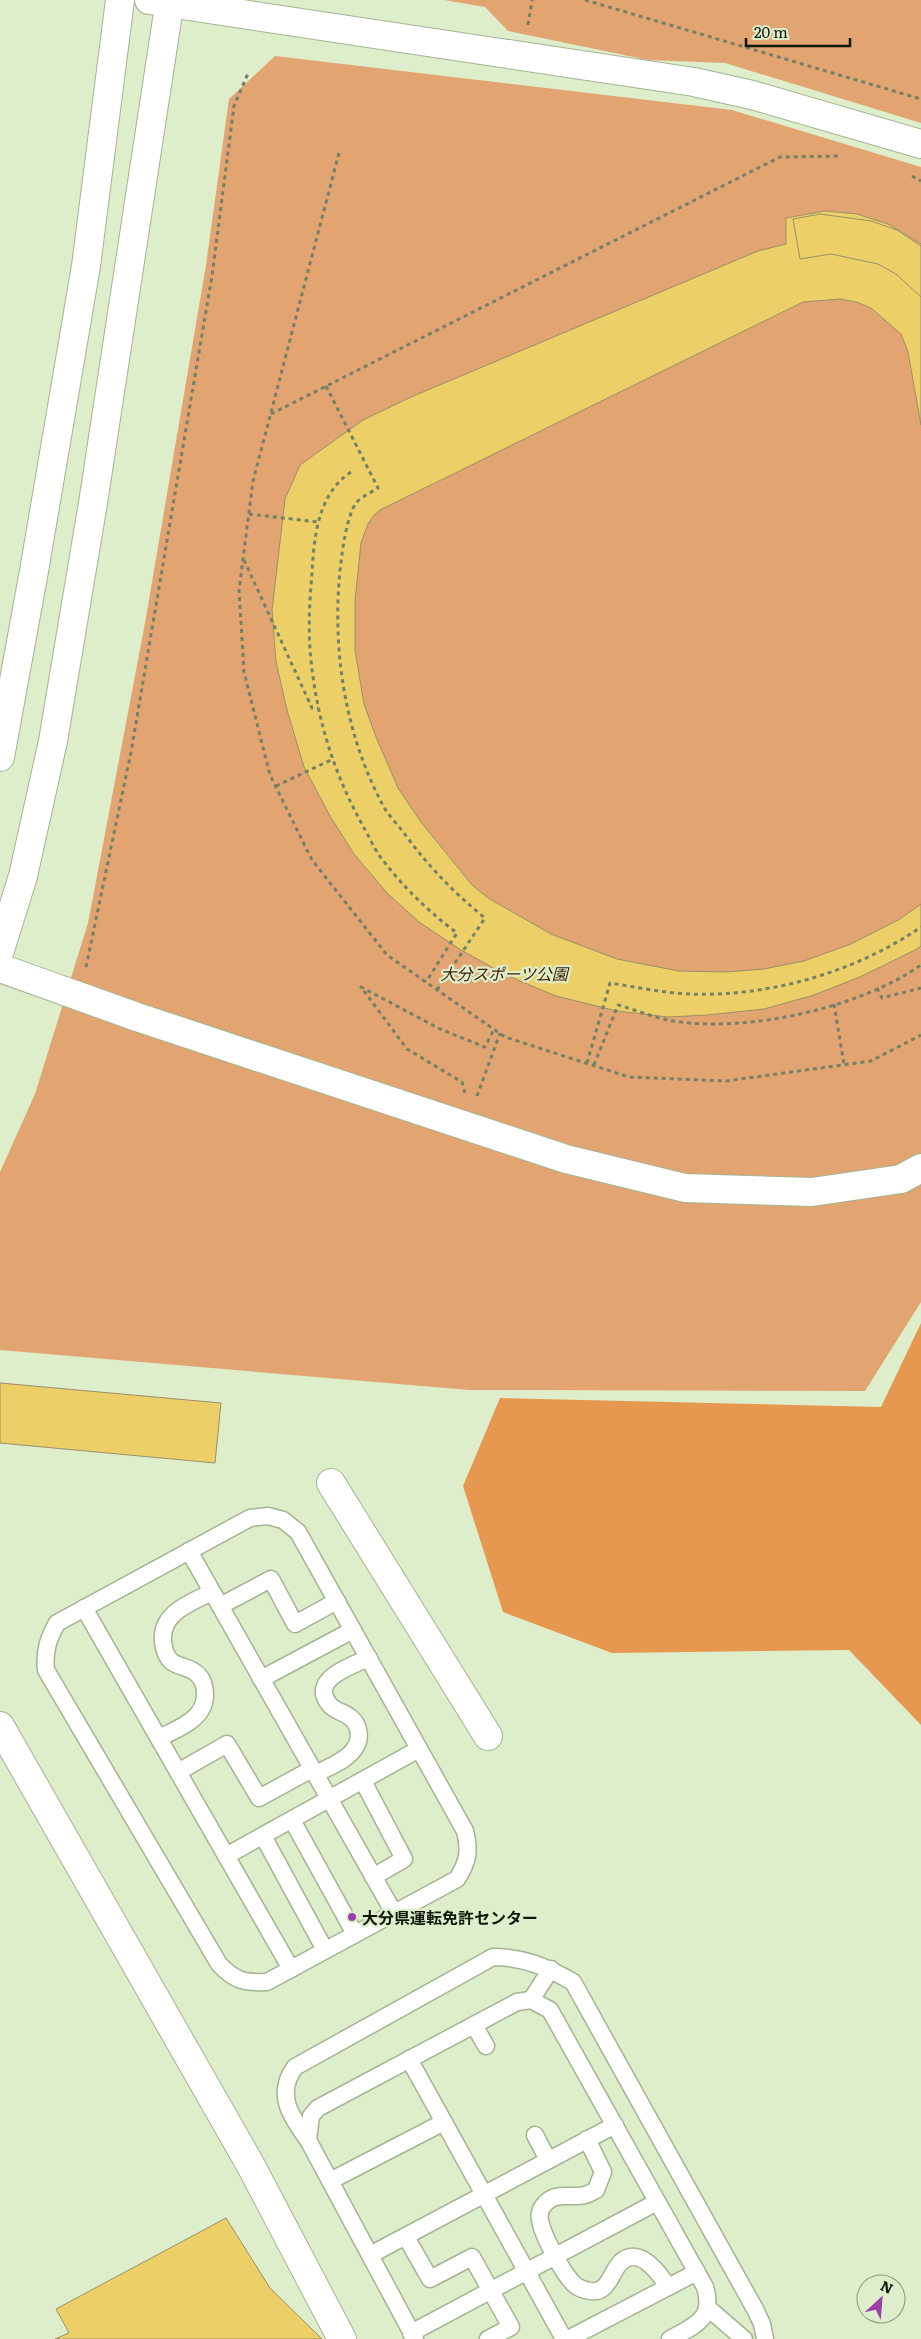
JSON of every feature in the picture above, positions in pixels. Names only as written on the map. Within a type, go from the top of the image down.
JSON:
[{"type":"street","points":[[0,757],[86,266],[120,0]]},
{"type":"street","points":[[0,950],[23,876],[53,741],[91,513],[163,1],[694,82],[752,95],[921,144]]},
{"type":"street","points":[[0,968],[137,1017],[566,1159],[685,1188],[812,1192],[902,1179],[921,1168]]},
{"type":"street","points":[[331,1483],[488,1736]]},
{"type":"street","points":[[0,1726],[250,2164],[342,2339]]},
{"type":"lane","points":[[268,1516],[283,1520],[298,1532],[465,1831],[469,1848],[467,1864],[457,1879],[267,1982],[248,1983],[230,1976],[219,1964],[46,1670],[44,1654],[57,1623],[188,1551],[250,1518],[268,1516]]},
{"type":"lane","points":[[188,1551],[394,1913]]},
{"type":"lane","points":[[158,1738],[186,1724],[199,1714],[205,1702],[205,1689],[200,1676],[189,1668],[173,1663],[164,1652],[162,1634],[166,1622],[184,1606],[216,1599],[270,1579],[295,1624],[336,1601]]},
{"type":"lane","points":[[84,1608],[291,1969]]},
{"type":"lane","points":[[261,1679],[353,1630]]},
{"type":"lane","points":[[178,1772],[227,1744],[259,1798],[350,1753],[356,1746],[358,1730],[350,1717],[336,1711],[325,1699],[324,1690],[327,1683],[339,1671],[369,1658]]},
{"type":"lane","points":[[226,1856],[419,1749]]},
{"type":"lane","points":[[362,1781],[404,1859],[373,1877]]},
{"type":"lane","points":[[292,1820],[355,1934]]},
{"type":"lane","points":[[263,1836],[325,1950]]},
{"type":"lane","points":[[658,2202],[491,2290],[413,2336],[308,2140],[296,2124],[284,2090],[289,2075],[295,2067],[493,1957],[510,1957],[551,1969],[573,1982],[756,2311],[762,2324],[765,2339]]},
{"type":"lane","points":[[531,2000],[551,1969]]},
{"type":"lane","points":[[308,2140],[311,2116],[318,2108],[409,2059],[516,2002],[531,2000],[550,2010],[706,2287],[708,2308],[703,2319],[670,2339]]},
{"type":"lane","points":[[474,2025],[486,2046]]},
{"type":"lane","points":[[409,2059],[566,2339],[697,2272]]},
{"type":"lane","points":[[330,2181],[444,2122]]},
{"type":"lane","points":[[370,2255],[615,2124]]},
{"type":"lane","points":[[535,2135],[548,2160]]},
{"type":"lane","points":[[588,2139],[603,2172],[596,2190],[586,2195],[561,2194],[550,2199],[540,2213],[540,2222],[556,2256],[572,2282],[580,2289],[593,2292],[601,2290],[613,2276],[620,2262],[628,2258],[641,2259],[653,2266],[668,2287]]},
{"type":"lane","points":[[406,2237],[430,2279],[472,2257],[511,2327],[488,2339]]},
{"type":"lane","points":[[708,2308],[744,2339]]},
{"type":"path","points":[[585,0],[921,99]]},
{"type":"path","points":[[86,967],[131,752],[212,276],[234,106],[249,71]]},
{"type":"path","points":[[339,153],[253,481],[239,590],[244,672],[270,775],[312,860],[387,955],[505,1037],[629,1076],[726,1081],[871,1061],[921,1035]]},
{"type":"path","points":[[271,414],[780,157],[844,156]]},
{"type":"path","points":[[906,174],[921,181]]},
{"type":"path","points":[[326,386],[378,488],[356,503],[346,532],[339,578],[337,640],[346,700],[362,756],[386,810],[419,853],[455,894],[485,918],[437,990]]},
{"type":"path","points":[[351,472],[339,480],[326,497],[318,522],[313,551],[310,648],[318,708],[332,760],[356,813],[381,858],[430,913],[457,933],[426,982]]},
{"type":"path","points":[[249,514],[318,522]]},
{"type":"path","points":[[243,560],[312,708],[318,708]]},
{"type":"path","points":[[276,786],[332,760]]},
{"type":"path","points":[[588,1063],[610,983],[688,994],[741,993],[815,978],[895,945],[921,927]]},
{"type":"path","points":[[594,1065],[618,1005],[673,1021],[739,1023],[809,1012],[906,976],[921,965]]},
{"type":"path","points":[[466,1098],[462,1082],[407,1049],[361,987],[440,1029],[485,1047],[494,1029]]},
{"type":"path","points":[[876,988],[882,998],[921,988]]},
{"type":"path","points":[[834,1004],[844,1064]]},
{"type":"path","points":[[476,1098],[500,1033]]},
{"type":"green space","points":[[444,0],[921,0],[921,123],[725,63],[648,60],[508,31],[485,7]]},
{"type":"green space","name":"大分スポーツ公園","points":[[275,56],[732,110],[921,167],[921,1302],[865,1391],[469,1390],[0,1350],[0,1172],[35,1094],[88,923],[145,623],[206,265],[229,99]]},
{"type":"shaded area","points":[[921,1323],[921,1725],[849,1650],[612,1653],[503,1612],[463,1486],[500,1398],[881,1407]]},
{"type":"building","points":[[825,211],[857,214],[888,224],[921,244],[921,425],[908,352],[901,334],[871,308],[856,302],[840,299],[803,302],[380,510],[368,524],[361,543],[355,601],[355,650],[364,704],[398,788],[421,822],[472,885],[488,898],[551,934],[617,959],[679,971],[726,972],[764,969],[804,961],[851,944],[900,919],[921,904],[921,946],[862,976],[814,995],[764,1009],[668,1017],[617,1011],[556,996],[506,975],[461,950],[419,922],[387,893],[354,854],[330,816],[304,767],[287,710],[276,662],[272,610],[285,499],[300,465],[363,420],[411,397],[758,251],[786,244],[786,218]]},
{"type":"building","points":[[820,214],[871,221],[897,230],[921,246],[921,297],[896,274],[878,264],[831,254],[800,259],[793,219]]},
{"type":"building","points":[[0,1383],[221,1403],[215,1463],[0,1443]]},
{"type":"building","points":[[226,2218],[270,2288],[322,2339],[55,2339],[69,2333],[56,2309]]},
{"type":"place","name":"大分県運転免許センター","points":[[352,1917]]}]
